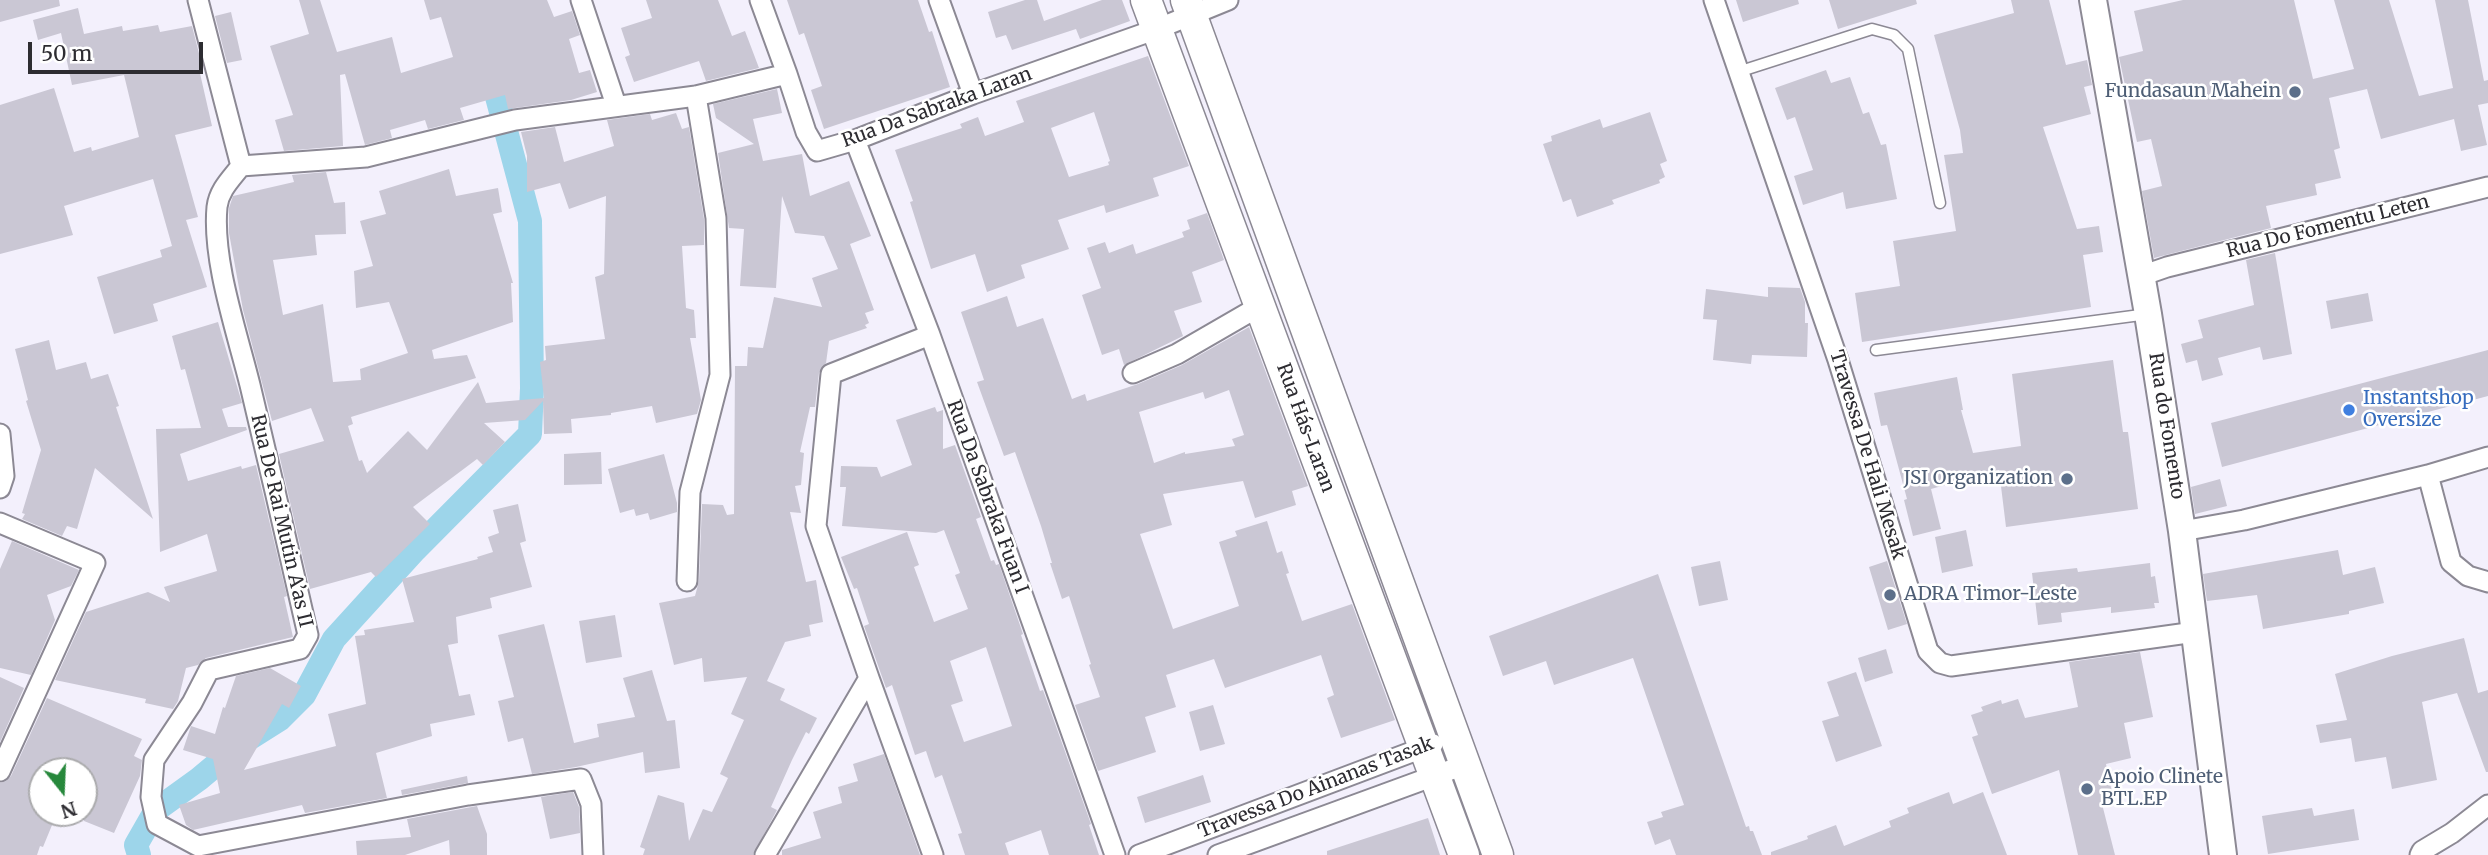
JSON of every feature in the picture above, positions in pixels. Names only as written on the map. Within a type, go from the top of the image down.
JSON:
[{"type":"main road","name":"Rua Hás-Laran","points":[[1146,0],[1464,855]]},
{"type":"main road","name":"Rua Hás-Laran","points":[[1189,7],[1498,855]]},
{"type":"street","points":[[198,0],[241,166],[366,157],[515,120],[696,96],[787,74],[760,0]]},
{"type":"street","points":[[581,0],[617,106]]},
{"type":"street","points":[[939,0],[973,94]]},
{"type":"street","points":[[1189,7],[1228,0]]},
{"type":"street","name":"Travessa De Hali Mesak","points":[[1714,0],[1838,360],[1928,651],[1940,663],[1951,666],[2195,632]]},
{"type":"street","name":"Rua do Fomento","points":[[2093,0],[2148,314],[2182,531],[2223,855]]},
{"type":"street","name":"Rua Da Sabraka Laran","points":[[787,74],[806,132],[817,150],[855,140],[973,94],[1157,29],[1189,7]]},
{"type":"street","points":[[687,581],[690,492],[720,375],[716,218],[696,96]]},
{"type":"street","name":"Rua Da Sabraka Fuan I","points":[[855,140],[930,335],[1115,855]]},
{"type":"street","name":"Rua De Rai Mutin A’as II","points":[[241,166],[220,193],[217,208],[218,241],[226,290],[308,635],[300,649],[209,670],[192,703],[154,760],[151,797],[157,824],[198,846],[455,797],[581,779],[591,804],[593,855]]},
{"type":"street","name":"Rua Do Fomentu Leten","points":[[2141,276],[2167,267],[2488,187]]},
{"type":"street","points":[[1133,373],[1177,354],[1259,306]]},
{"type":"street","points":[[930,335],[831,374],[816,526],[933,855]]},
{"type":"street","points":[[0,434],[4,476],[0,488]]},
{"type":"street","points":[[2182,531],[2244,520],[2428,475],[2488,457]]},
{"type":"street","points":[[2428,475],[2451,562],[2468,576],[2488,582]]},
{"type":"street","points":[[0,523],[95,563],[0,771]]},
{"type":"street","points":[[765,855],[869,678]]},
{"type":"street","name":"Travessa Do Ainanas Tasak","points":[[1139,855],[1453,736]]},
{"type":"street","name":"Travessa Do Ainanas Tasak","points":[[1218,855],[1464,765]]},
{"type":"street","points":[[2420,855],[2488,805]]},
{"type":"lane","points":[[1738,72],[1872,29],[1894,36],[1908,50],[1940,203]]},
{"type":"lane","points":[[1876,350],[2148,314]]},
{"type":"building","points":[[0,0],[59,0],[60,6],[0,22]]},
{"type":"building","points":[[299,0],[320,0],[337,52],[392,37],[401,73],[453,57],[441,17],[430,20],[424,0],[547,0],[554,17],[572,11],[580,35],[569,39],[579,73],[590,70],[597,92],[571,100],[508,109],[505,95],[460,108],[464,120],[428,129],[425,120],[390,130],[392,138],[365,145],[345,74],[340,75],[343,146],[284,151],[275,120],[293,115],[270,46],[309,34]]},
{"type":"building","points":[[646,0],[718,0],[732,36],[745,31],[759,68],[706,81],[699,61],[634,82],[625,57],[630,55],[621,28],[652,18]]},
{"type":"building","points":[[787,0],[918,0],[929,32],[932,31],[950,87],[824,129],[811,90],[822,86],[804,33],[799,35]]},
{"type":"building","points":[[1025,0],[1037,0],[1044,21],[1102,0],[1122,0],[1130,21],[1080,39],[1076,29],[1012,50],[1006,35],[996,38],[988,12]]},
{"type":"building","points":[[1736,0],[1798,0],[1799,4],[1743,22]]},
{"type":"building","points":[[1829,0],[1916,0],[1917,4],[1838,29]]},
{"type":"building","points":[[2011,0],[2049,0],[2066,65],[2087,60],[2092,85],[2084,87],[2091,114],[2043,127],[2077,229],[2099,226],[2103,252],[2083,255],[2091,307],[1862,342],[1855,293],[1900,286],[1893,241],[1956,231],[1944,155],[1963,153],[1960,130],[1934,35],[2014,13]]},
{"type":"building","points":[[2183,0],[2294,0],[2313,79],[2354,69],[2334,0],[2389,0],[2419,96],[2453,88],[2435,0],[2468,0],[2484,81],[2488,80],[2488,103],[2478,105],[2487,145],[2461,151],[2454,119],[2381,139],[2367,89],[2329,98],[2340,148],[2334,150],[2341,178],[2315,184],[2317,195],[2266,206],[2271,228],[2154,258],[2142,191],[2162,186],[2151,139],[2137,142],[2119,57],[2143,51],[2134,11]]},
{"type":"building","points":[[78,8],[84,34],[122,26],[123,31],[158,25],[160,32],[192,26],[203,69],[199,69],[212,126],[175,135],[198,217],[186,220],[207,287],[153,304],[158,321],[114,334],[97,277],[162,257],[160,250],[172,246],[153,179],[64,206],[73,235],[0,254],[0,105],[54,88],[74,152],[91,147],[92,151],[139,137],[124,75],[72,85],[61,33],[38,40],[33,20]]},
{"type":"building","points":[[231,12],[242,60],[227,63],[215,16]]},
{"type":"building","points":[[1148,56],[1189,166],[1153,178],[1159,196],[1106,213],[1104,205],[1058,220],[1069,249],[1021,265],[1025,278],[987,292],[975,254],[931,269],[910,202],[913,201],[895,150],[962,128],[960,124],[978,117],[985,136],[1024,122],[1016,101]],"holes":[[[1094,112],[1109,165],[1069,177],[1051,128]]]},
{"type":"building","points":[[1826,70],[1831,83],[1850,77],[1863,114],[1869,112],[1881,145],[1886,144],[1897,199],[1846,209],[1843,192],[1803,205],[1794,176],[1813,170],[1795,117],[1787,120],[1775,88]]},
{"type":"building","points":[[777,89],[782,113],[753,119],[763,161],[802,154],[810,196],[849,181],[871,236],[850,244],[874,310],[865,313],[869,323],[865,325],[867,328],[829,341],[826,363],[819,373],[815,407],[810,407],[800,452],[804,453],[801,485],[795,486],[801,513],[790,512],[806,582],[816,580],[823,622],[809,625],[811,636],[785,642],[767,681],[785,689],[780,700],[817,718],[809,734],[806,732],[792,760],[771,807],[777,810],[753,855],[643,855],[645,849],[640,847],[658,795],[684,803],[689,841],[703,809],[712,812],[728,778],[720,774],[744,720],[731,714],[747,677],[704,682],[702,658],[674,665],[659,603],[695,596],[699,581],[702,504],[723,505],[727,515],[734,514],[735,366],[747,366],[748,347],[763,348],[774,297],[822,307],[812,278],[838,269],[824,236],[795,233],[782,196],[776,288],[740,286],[744,229],[729,228],[718,153],[754,144],[716,118],[713,104]]},
{"type":"building","points":[[1650,112],[1667,161],[1660,164],[1665,177],[1659,180],[1660,183],[1612,200],[1614,204],[1577,217],[1571,199],[1563,202],[1543,144],[1552,141],[1551,136],[1600,119],[1603,128]]},
{"type":"building","points":[[676,113],[682,129],[689,127],[704,219],[704,245],[682,246],[686,308],[694,310],[696,338],[690,338],[701,400],[697,414],[656,423],[652,406],[611,415],[571,419],[572,433],[544,434],[543,401],[525,420],[484,423],[505,442],[483,465],[477,459],[413,507],[430,524],[376,577],[371,572],[310,589],[279,454],[324,441],[311,408],[272,421],[243,310],[229,233],[229,208],[233,196],[294,182],[292,175],[326,172],[334,203],[345,202],[346,234],[315,235],[317,255],[273,260],[283,315],[323,304],[333,382],[361,380],[360,369],[408,353],[389,302],[356,308],[354,271],[373,266],[360,221],[386,214],[379,191],[449,169],[456,196],[498,188],[502,212],[493,214],[513,283],[513,322],[432,350],[434,359],[467,355],[476,378],[351,417],[353,424],[348,426],[359,461],[362,460],[367,473],[408,431],[427,450],[478,382],[486,403],[544,398],[540,362],[546,360],[545,346],[605,339],[595,277],[604,274],[606,196],[569,209],[560,183],[527,192],[527,156],[521,132],[555,127],[564,162],[614,146],[607,120],[650,114],[652,120]]},
{"type":"building","points":[[1207,213],[1224,260],[1192,272],[1202,302],[1174,311],[1183,336],[1124,365],[1119,349],[1102,355],[1082,295],[1101,288],[1087,248],[1105,242],[1109,253],[1133,244],[1136,254],[1184,237],[1182,232],[1190,229],[1187,220]]},
{"type":"building","points":[[2275,253],[2292,354],[2263,360],[2260,347],[2218,358],[2223,375],[2202,381],[2197,360],[2186,363],[2181,344],[2203,338],[2198,320],[2254,305],[2246,260]]},
{"type":"building","points":[[1768,287],[1800,288],[1805,302],[1805,323],[1808,323],[1807,357],[1752,355],[1751,364],[1713,360],[1717,320],[1703,319],[1706,289],[1768,297]]},
{"type":"building","points":[[2368,293],[2373,321],[2331,329],[2326,301]]},
{"type":"building","points":[[1007,296],[1017,327],[1043,318],[1072,399],[1085,394],[1087,401],[1138,384],[1182,365],[1249,327],[1308,486],[1292,491],[1296,505],[1255,518],[1243,481],[1163,494],[1172,525],[1140,534],[1173,629],[1239,606],[1219,542],[1237,536],[1235,531],[1267,521],[1277,553],[1282,551],[1289,573],[1286,574],[1302,621],[1352,604],[1395,720],[1341,738],[1327,698],[1334,695],[1321,655],[1225,688],[1214,659],[1166,675],[1176,707],[1145,717],[1156,752],[1098,771],[1075,705],[1100,697],[1089,665],[1091,664],[1069,596],[1062,599],[1041,526],[1015,452],[1004,456],[977,382],[984,380],[961,312]],"holes":[[[1229,390],[1244,435],[1232,439],[1235,446],[1185,452],[1154,463],[1139,412],[1203,392],[1205,399]]]},
{"type":"building","points":[[218,322],[242,403],[222,409],[228,427],[246,427],[247,430],[180,454],[188,481],[241,466],[242,469],[256,465],[287,596],[284,597],[293,637],[206,658],[198,665],[186,668],[178,701],[173,709],[145,703],[146,699],[55,680],[86,612],[148,592],[170,602],[164,587],[217,571],[207,534],[160,552],[156,429],[201,428],[185,369],[181,370],[172,336]]},
{"type":"building","points":[[49,340],[56,370],[86,362],[91,379],[108,374],[119,406],[116,407],[153,519],[95,468],[77,529],[67,526],[62,536],[22,519],[41,450],[26,401],[28,400],[15,349]]},
{"type":"building","name":"Instantshop Oversize","points":[[2488,350],[2488,396],[2222,467],[2211,423]]},
{"type":"building","points":[[2113,360],[2123,432],[2128,432],[2138,509],[2006,527],[1999,470],[1931,489],[1941,529],[1913,536],[1904,500],[1907,499],[1887,425],[1881,426],[1874,393],[1957,377],[1961,410],[1973,453],[2021,446],[2012,374]]},
{"type":"building","points":[[935,407],[937,412],[943,410],[943,449],[955,445],[981,517],[976,519],[991,561],[999,564],[1040,691],[1043,690],[1091,824],[1089,825],[1099,855],[1049,855],[1041,830],[1005,843],[1009,855],[965,855],[958,834],[962,833],[942,775],[935,778],[926,751],[915,755],[892,685],[886,688],[864,626],[869,624],[857,588],[854,589],[841,557],[907,532],[919,565],[914,567],[934,622],[968,609],[955,575],[960,573],[944,530],[936,533],[842,526],[846,487],[840,487],[841,466],[877,467],[881,477],[912,465],[896,420]],"holes":[[[986,647],[1012,726],[964,742],[951,705],[963,701],[950,661]]]},
{"type":"building","points":[[601,452],[602,484],[564,485],[564,454]]},
{"type":"building","points":[[664,454],[677,512],[650,520],[648,513],[636,516],[634,509],[620,513],[608,469]]},
{"type":"building","points":[[2220,479],[2227,506],[2195,514],[2191,487]]},
{"type":"building","points":[[518,504],[526,541],[520,543],[532,587],[490,598],[492,608],[456,617],[458,643],[448,645],[459,696],[470,694],[475,715],[430,724],[432,736],[376,753],[387,798],[305,813],[302,805],[193,830],[186,825],[179,805],[220,793],[213,759],[183,750],[191,726],[215,734],[236,676],[270,668],[301,686],[289,708],[282,704],[244,770],[336,746],[328,714],[366,704],[355,636],[365,635],[364,630],[414,622],[402,579],[478,559],[477,557],[493,552],[488,537],[499,533],[493,510]]},
{"type":"building","points":[[1966,530],[1973,566],[1942,573],[1935,537]]},
{"type":"building","points":[[12,541],[79,570],[71,586],[47,595],[55,620],[31,675],[0,668],[0,569]]},
{"type":"building","points":[[2338,550],[2343,575],[2375,567],[2384,603],[2349,611],[2349,614],[2263,629],[2257,595],[2207,601],[2203,574]]},
{"type":"building","points":[[1720,561],[1728,600],[1699,606],[1691,567]]},
{"type":"building","name":"ADRA Timor-Leste","points":[[1887,561],[1907,624],[1888,630],[1869,567]]},
{"type":"building","points":[[2150,563],[2159,603],[2154,603],[2155,608],[2111,613],[2111,607],[2061,613],[2062,622],[2038,625],[2032,573],[2077,568],[2078,572]]},
{"type":"building","points":[[1658,574],[1746,827],[1749,826],[1750,831],[1753,831],[1762,855],[1676,855],[1670,839],[1655,845],[1647,822],[1663,817],[1661,812],[1684,805],[1633,658],[1554,685],[1546,661],[1503,676],[1489,636]]},
{"type":"building","points":[[615,615],[622,657],[586,663],[579,621]]},
{"type":"building","points":[[544,624],[574,743],[599,737],[597,724],[635,717],[623,678],[652,670],[667,721],[675,720],[680,768],[645,773],[643,752],[532,774],[523,738],[508,742],[498,701],[514,697],[498,635]]},
{"type":"building","points":[[2464,638],[2478,693],[2488,690],[2488,772],[2457,693],[2422,702],[2437,780],[2392,789],[2386,757],[2355,762],[2351,738],[2320,743],[2316,725],[2347,720],[2335,674]]},
{"type":"building","points":[[1886,649],[1893,673],[1865,682],[1858,658]]},
{"type":"building","points":[[2140,652],[2153,717],[2124,723],[2131,758],[2106,764],[2114,802],[2102,804],[2115,855],[2078,855],[2059,770],[1992,794],[1972,737],[1978,735],[1971,715],[1983,711],[1981,707],[2001,700],[2002,704],[2018,699],[2025,718],[2078,707],[2069,662]]},
{"type":"building","points":[[1856,672],[1882,746],[1836,762],[1822,721],[1839,716],[1827,682]]},
{"type":"building","points":[[0,677],[24,688],[0,742]]},
{"type":"building","points":[[47,698],[142,739],[134,756],[142,760],[140,776],[114,833],[98,827],[98,757],[28,757],[28,827],[51,827],[37,855],[0,855],[0,783],[11,776]]},
{"type":"building","points":[[1213,705],[1225,744],[1200,751],[1189,712]]},
{"type":"building","points":[[884,754],[920,855],[782,855],[782,850],[821,838],[813,812],[842,803],[838,787],[858,781],[853,764]]},
{"type":"building","points":[[1203,775],[1211,802],[1145,823],[1137,797]]},
{"type":"building","points":[[467,776],[468,783],[402,795],[401,790]]},
{"type":"building","points":[[573,792],[579,807],[580,833],[550,839],[541,797]]},
{"type":"building","points":[[1949,792],[1953,804],[1983,792],[2007,855],[1771,855],[1771,852],[1808,839],[1807,836],[1836,825],[1844,846],[1891,827],[1889,821],[1909,813],[1907,808]]},
{"type":"building","points":[[477,806],[487,834],[487,855],[450,855],[449,840],[405,855],[357,855],[356,841],[411,837],[407,819]]},
{"type":"building","points":[[2312,808],[2314,816],[2354,809],[2359,840],[2268,854],[2262,816]]},
{"type":"building","points":[[1428,818],[1440,855],[1327,855],[1327,851]]},
{"type":"waterway","points":[[139,855],[136,845],[156,810],[242,743],[280,719],[304,695],[334,639],[415,550],[530,434],[530,221],[489,67]]},
{"type":"place","name":"Fundasaun Mahein","points":[[2295,92]]},
{"type":"place","name":"Instantshop Oversize","points":[[2349,410]]},
{"type":"place","name":"JSI Organization","points":[[2067,479]]},
{"type":"place","name":"ADRA Timor-Leste","points":[[1890,595]]},
{"type":"place","name":"Apoio Clinete BTL.EP","points":[[2087,789]]}]
